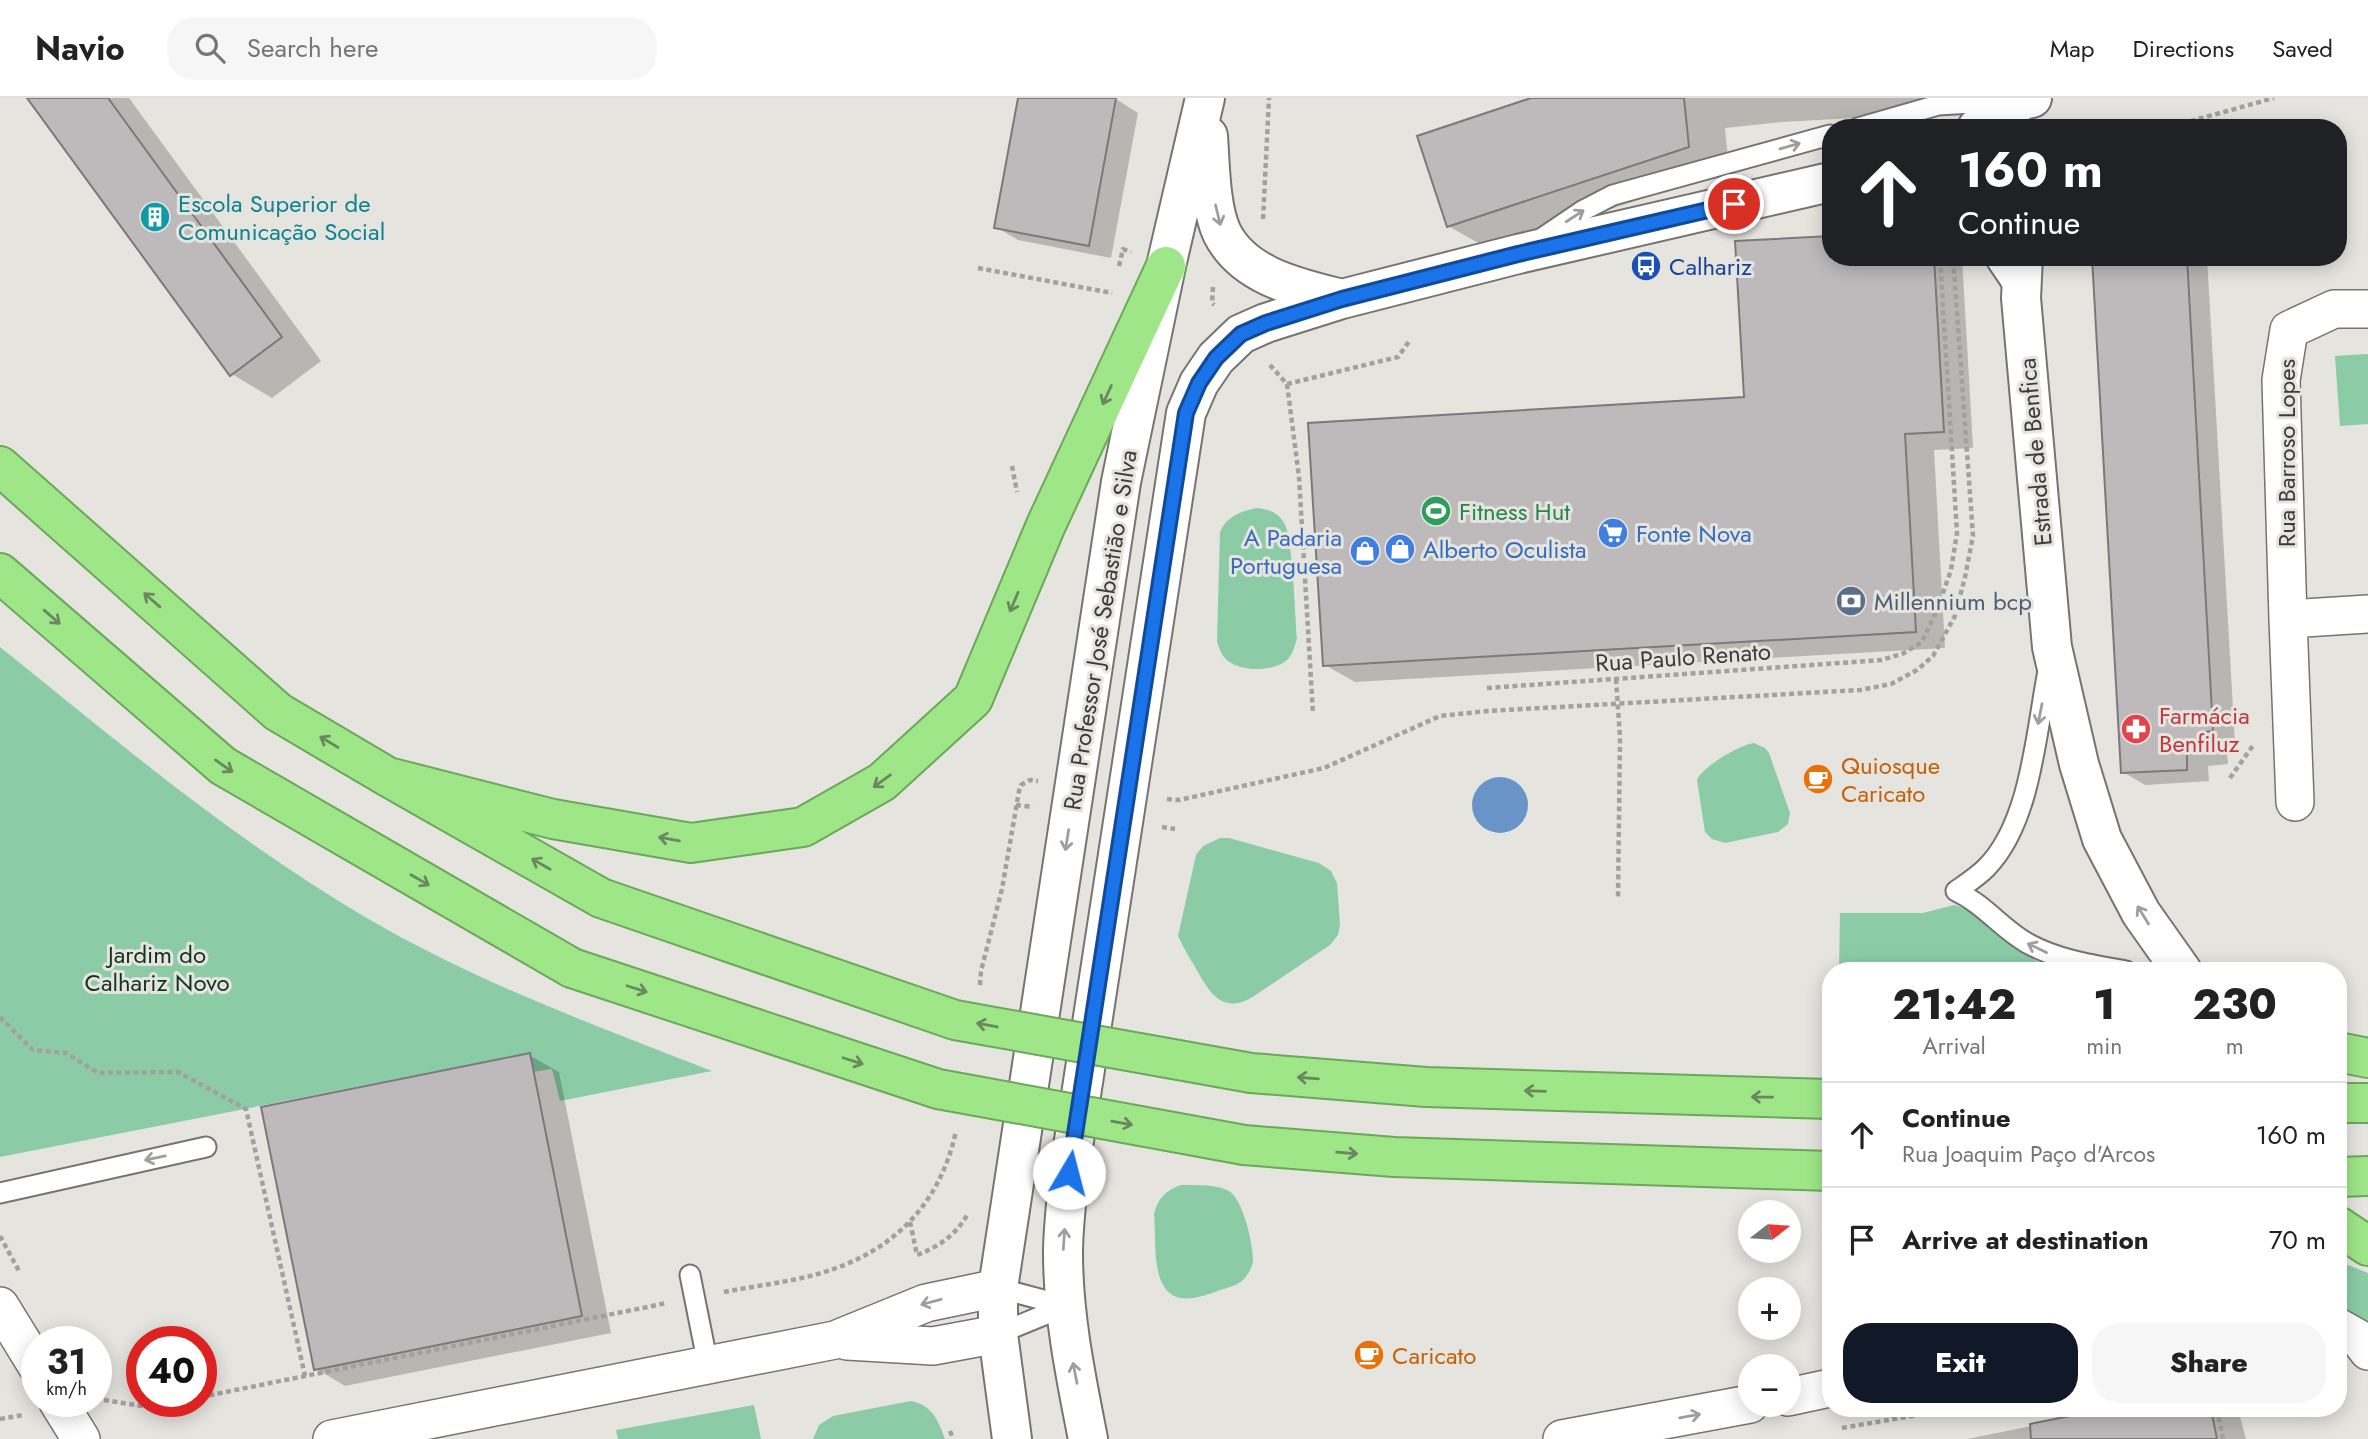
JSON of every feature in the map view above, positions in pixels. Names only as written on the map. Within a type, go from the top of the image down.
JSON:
[{"type":"highway","points":[[388,777],[553,820],[691,843],[803,827],[882,782],[973,699],[1046,525],[1166,266]]},
{"type":"highway","points":[[0,466],[278,712],[601,898],[955,1020],[1251,1073],[1426,1087],[1822,1098]]},
{"type":"highway","points":[[0,573],[223,766],[572,968],[938,1088],[1244,1145],[1394,1157],[1822,1171]]},
{"type":"highway","points":[[2347,1054],[2368,1058]]},
{"type":"highway","points":[[2347,1103],[2368,1102]]},
{"type":"highway","points":[[2347,1177],[2368,1176]]},
{"type":"highway","points":[[2347,1232],[2368,1246]]},
{"type":"street","name":"Rua Professor José Sebastião e Silva","points":[[998,1288],[1121,482],[1166,266],[1205,98]]},
{"type":"street","points":[[1205,98],[1213,197],[1222,232],[1240,257],[1266,274],[1289,285],[1342,299]]},
{"type":"street","points":[[1997,119],[2025,106]]},
{"type":"street","points":[[1088,1439],[1070,1346],[1066,1306],[1063,1253],[1069,1173],[1186,413],[1199,383],[1216,358],[1241,334],[1266,323],[1342,299],[1518,254],[1822,184]]},
{"type":"street","name":"Estrada de Benfica","points":[[2023,266],[2021,298],[2052,647],[2079,764],[2102,839],[2141,913],[2176,962]]},
{"type":"street","name":"Rua Barroso Lopes","points":[[2295,802],[2281,380],[2288,330],[2334,309],[2368,309]]},
{"type":"street","points":[[2288,619],[2368,614]]},
{"type":"street","points":[[332,1439],[835,1340],[926,1303],[998,1288],[998,1334],[1012,1439]]},
{"type":"street","points":[[0,1306],[21,1340]]},
{"type":"street","points":[[2347,1332],[2359,1339],[2368,1351]]},
{"type":"street","points":[[835,1340],[933,1346],[998,1334]]},
{"type":"street","points":[[1801,1394],[1822,1390]]},
{"type":"street","points":[[1562,1439],[1738,1407]]},
{"type":"street","points":[[67,1417],[81,1439]]},
{"type":"lane","points":[[1891,119],[1938,106],[2025,106]]},
{"type":"lane","points":[[1518,254],[1582,211],[1613,195],[1822,137]]},
{"type":"lane","points":[[2000,266],[2021,298]]},
{"type":"lane","name":"Estrada de Benfica","points":[[2052,647],[2028,785],[2009,836],[1986,868],[1956,891],[1975,900],[2025,942],[2057,957],[2082,962]]},
{"type":"lane","points":[[0,1193],[205,1147]]},
{"type":"lane","points":[[690,1275],[708,1365]]},
{"type":"lane","points":[[998,1288],[1066,1306]]},
{"type":"lane","points":[[998,1334],[1066,1306]]},
{"type":"path","points":[[2198,119],[2274,98]]},
{"type":"path","name":"Rua Paulo Renato","points":[[1488,688],[1882,660],[1904,653],[1922,642],[1951,570],[1957,533],[1941,266]]},
{"type":"path","points":[[1155,798],[1179,800],[1324,768],[1440,716],[1860,690],[1891,684],[1917,670],[1933,656],[1955,616],[1973,536],[1954,266]]},
{"type":"path","points":[[1213,284],[1212,303],[1287,384],[1299,477],[1313,714]]},
{"type":"path","points":[[1287,384],[1398,356],[1410,340]]},
{"type":"path","points":[[1012,466],[1021,515],[1046,525]]},
{"type":"path","points":[[1616,679],[1620,737],[1618,897]]},
{"type":"path","points":[[980,993],[981,971],[1002,889],[1021,785],[1025,782],[1043,781],[1039,794]]},
{"type":"path","points":[[217,1393],[819,1273],[849,1264],[881,1247],[924,1206],[950,1159],[958,1121]]},
{"type":"path","points":[[910,1222],[916,1255],[948,1239],[969,1212]]},
{"type":"path","points":[[1836,1429],[1906,1417]]},
{"type":"path","points":[[2219,1417],[2223,1439]]},
{"type":"path","points":[[950,1431],[953,1439]]},
{"type":"green space","points":[[2368,354],[2368,424],[2340,426],[2335,356]]},
{"type":"green space","points":[[1256,508],[1276,514],[1282,519],[1287,531],[1292,560],[1297,638],[1288,659],[1282,663],[1267,668],[1250,669],[1228,661],[1217,641],[1220,532],[1226,522],[1235,516]]},
{"type":"green space","name":"Jardim do Calhariz Novo","points":[[0,647],[223,823],[269,856],[365,917],[492,982],[712,1071],[560,1101],[552,1069],[533,1072],[529,1053],[0,1157]]},
{"type":"green space","points":[[1754,743],[1769,753],[1790,813],[1788,824],[1778,832],[1725,843],[1712,839],[1705,832],[1697,780],[1722,757]]},
{"type":"green space","points":[[1220,838],[1229,838],[1319,863],[1331,871],[1337,883],[1340,924],[1338,935],[1330,945],[1251,998],[1231,1003],[1216,997],[1210,991],[1178,936],[1196,855],[1203,846]]},
{"type":"green space","points":[[1954,905],[1963,908],[2039,962],[1839,962],[1840,913],[1923,913]]},
{"type":"green space","points":[[1181,1185],[1218,1187],[1229,1191],[1239,1203],[1249,1233],[1253,1260],[1245,1278],[1231,1287],[1205,1295],[1181,1298],[1173,1296],[1162,1283],[1156,1259],[1154,1214],[1163,1195]]},
{"type":"green space","points":[[2347,1265],[2368,1273],[2368,1330],[2347,1317]]},
{"type":"green space","points":[[911,1401],[929,1410],[937,1420],[945,1439],[813,1439],[819,1425],[833,1416]]},
{"type":"green space","points":[[754,1405],[761,1439],[618,1439],[616,1430]]},
{"type":"water","points":[[1500,777],[1511,779],[1520,785],[1526,794],[1526,816],[1520,825],[1511,831],[1500,833],[1489,831],[1480,825],[1474,816],[1472,805],[1474,794],[1480,785],[1489,779]]},
{"type":"building","name":"Escola Superior de Comunicação Social","points":[[27,98],[108,98],[282,337],[230,376]]},
{"type":"building","points":[[1018,98],[1116,98],[1089,246],[994,228]]},
{"type":"building","points":[[1531,98],[1684,98],[1689,147],[1447,227],[1417,136]]},
{"type":"building","name":"Fonte Nova","points":[[1822,236],[1822,266],[1935,266],[1944,432],[1905,434],[1916,632],[1323,666],[1308,423],[1744,397],[1735,241]]},
{"type":"building","points":[[2093,266],[2187,266],[2213,731],[2205,732],[2206,752],[2187,754],[2187,770],[2121,773]]},
{"type":"building","points":[[530,1053],[582,1316],[314,1370],[261,1107]]},
{"type":"building","points":[[2065,1417],[2213,1417],[2217,1439],[2031,1439],[2030,1424]]},
{"type":"place","name":"Escola Superior de Comunicação Social","points":[[155,217]]},
{"type":"place","name":"Calhariz","points":[[1646,266]]},
{"type":"place","name":"Fitness Hut","points":[[1436,511]]},
{"type":"place","name":"Fonte Nova","points":[[1613,533]]},
{"type":"place","name":"Alberto Oculista","points":[[1400,549]]},
{"type":"place","name":"A Padaria Portuguesa","points":[[1365,551]]},
{"type":"place","name":"Millennium bcp","points":[[1851,601]]},
{"type":"place","name":"Farmácia Benfiluz","points":[[2136,729]]},
{"type":"place","name":"Quiosque Caricato","points":[[1818,779]]},
{"type":"place","name":"Caricato","points":[[1369,1355]]},
{"type":"route","points":[[1069,1173],[1186,413],[1199,383],[1216,358],[1241,334],[1266,323],[1342,299],[1518,254],[1734,204]]}]
